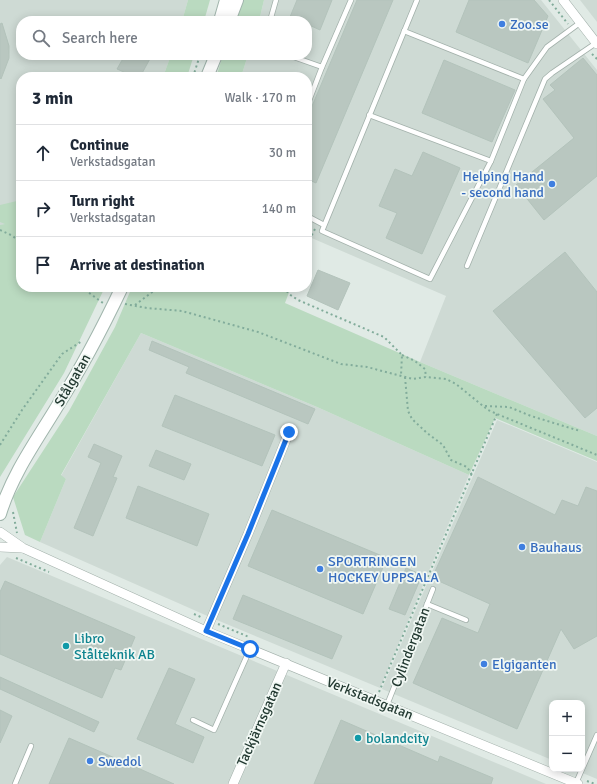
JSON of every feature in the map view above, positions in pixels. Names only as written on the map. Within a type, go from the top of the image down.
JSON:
[{"type":"main road","points":[[221,16],[226,0]]},
{"type":"main road","points":[[231,16],[236,0]]},
{"type":"main road","points":[[207,72],[209,60]]},
{"type":"main road","points":[[208,72],[214,60]]},
{"type":"main road","name":"Stålgatan","points":[[0,514],[2,496],[76,376],[108,301],[117,292]]},
{"type":"street","points":[[562,0],[581,22],[596,44]]},
{"type":"street","points":[[206,631],[248,534],[289,432]]},
{"type":"street","name":"Verkstadsgatan","points":[[0,532],[23,548],[206,631],[286,664],[388,701],[577,784]]},
{"type":"street","name":"Verkstadsgatan","points":[[0,547],[23,548]]},
{"type":"street","name":"Tackjärnsgatan","points":[[233,784],[286,664]]},
{"type":"lane","points":[[271,16],[276,0]]},
{"type":"lane","points":[[312,93],[351,0]]},
{"type":"lane","points":[[417,0],[322,231],[430,279],[491,161],[524,79],[547,47],[581,22]]},
{"type":"lane","points":[[404,31],[524,79]]},
{"type":"lane","points":[[467,266],[545,79],[596,44]]},
{"type":"lane","points":[[302,60],[322,67]]},
{"type":"lane","points":[[369,116],[491,161]]},
{"type":"lane","points":[[312,219],[324,225]]},
{"type":"lane","name":"Cylindergatan","points":[[388,701],[432,589]]},
{"type":"lane","points":[[427,604],[466,620]]},
{"type":"lane","points":[[193,720],[214,730],[250,649]]},
{"type":"lane","points":[[577,784],[597,735]]},
{"type":"lane","points":[[15,784],[31,746]]},
{"type":"path","points":[[195,72],[198,60]]},
{"type":"path","points":[[312,234],[318,222]]},
{"type":"path","points":[[0,230],[16,238]]},
{"type":"path","points":[[91,292],[108,301],[182,311],[258,332],[341,364],[367,366],[405,377],[446,379],[456,384],[484,406],[498,414],[597,455]]},
{"type":"path","points":[[135,305],[152,292]]},
{"type":"path","points":[[287,292],[298,300],[384,337],[402,355],[415,361],[425,369],[426,377]]},
{"type":"path","points":[[0,445],[22,410],[62,354],[83,341]]},
{"type":"path","points":[[401,376],[402,355]]},
{"type":"path","points":[[405,377],[408,411],[412,419],[443,445],[451,460],[467,467],[472,475]]},
{"type":"path","points":[[484,406],[509,407],[531,416],[580,431]]},
{"type":"path","points":[[379,692],[498,414]]},
{"type":"path","points":[[2,496],[11,506],[18,536]]},
{"type":"path","points":[[189,612],[254,639]]},
{"type":"path","points":[[372,689],[379,692],[388,701]]},
{"type":"shaded area","points":[[0,0],[188,0],[183,16],[16,16],[16,60],[169,60],[165,72],[16,72],[16,225],[12,224],[0,225]]},
{"type":"shaded area","points":[[264,0],[541,0],[597,70],[597,436],[420,362],[446,296],[312,238],[312,72],[243,72],[246,60],[312,60],[312,16],[260,16]]},
{"type":"shaded area","points":[[580,0],[597,0],[597,22]]},
{"type":"shaded area","points":[[141,333],[317,407],[469,475],[380,688],[212,618],[40,542],[66,479],[61,476]]},
{"type":"shaded area","points":[[497,420],[597,462],[597,779],[580,772],[585,772],[585,700],[549,700],[549,759],[382,689]]},
{"type":"shaded area","points":[[7,557],[546,784],[0,784],[0,565]]},
{"type":"green space","points":[[188,0],[210,0],[205,16],[183,16]]},
{"type":"green space","points":[[242,0],[264,0],[260,16],[237,16]]},
{"type":"green space","points":[[169,60],[192,60],[189,72],[165,72]]},
{"type":"green space","points":[[221,60],[246,60],[243,72],[218,72]]},
{"type":"green space","points":[[16,201],[16,292],[103,292],[64,373],[0,477],[0,225],[5,224],[0,222],[0,205]]},
{"type":"green space","points":[[130,292],[289,292],[285,303],[420,362],[597,436],[597,461],[495,418],[469,475],[317,407],[141,333],[61,475],[66,479],[40,542],[25,535],[13,497],[69,411],[115,327]]},
{"type":"building","points":[[297,0],[332,0],[320,30],[312,26],[312,16],[290,16]]},
{"type":"building","points":[[357,0],[393,0],[316,183],[312,181],[312,106]]},
{"type":"building","name":"Zoo.se","points":[[469,0],[534,0],[548,16],[528,63],[456,32]]},
{"type":"building","points":[[2,23],[9,46],[9,58],[1,79],[0,24]]},
{"type":"building","points":[[583,58],[597,75],[597,176],[544,220],[516,185],[574,138],[543,99],[555,90],[550,85]]},
{"type":"building","points":[[122,60],[149,60],[143,72],[124,72],[117,69]]},
{"type":"building","points":[[444,60],[515,90],[492,142],[422,113]]},
{"type":"building","points":[[423,152],[460,168],[422,254],[386,238],[397,213],[379,206],[395,169],[412,176]]},
{"type":"building","points":[[565,252],[597,292],[597,408],[585,418],[493,311]]},
{"type":"building","points":[[318,270],[350,283],[338,310],[307,296],[309,292],[312,292],[312,284]]},
{"type":"building","points":[[152,341],[315,409],[308,424],[186,373],[189,367],[149,350]]},
{"type":"building","points":[[175,395],[275,435],[262,466],[162,426]]},
{"type":"building","points":[[94,444],[122,456],[113,477],[117,478],[93,536],[74,528],[101,463],[88,457]]},
{"type":"building","points":[[156,450],[191,464],[184,480],[149,466]]},
{"type":"building","name":"Bauhaus","points":[[478,477],[555,515],[562,500],[578,506],[586,487],[597,491],[597,636],[574,649],[561,629],[517,729],[413,683],[442,618],[478,633],[490,604],[432,578]]},
{"type":"building","points":[[138,486],[209,514],[197,546],[126,518]]},
{"type":"building","points":[[272,510],[387,558],[363,614],[248,566]]},
{"type":"building","points":[[406,568],[422,575],[405,615],[389,609]]},
{"type":"building","name":"Libro Stålteknik AB","points":[[5,581],[135,637],[121,670],[115,668],[102,698],[0,654],[0,592]]},
{"type":"building","points":[[243,595],[342,636],[332,659],[233,619]]},
{"type":"building","points":[[169,668],[195,679],[175,724],[204,737],[193,763],[137,739]]},
{"type":"building","points":[[0,677],[99,722],[94,732],[0,689]]},
{"type":"building","points":[[0,710],[12,716],[0,743]]},
{"type":"building","name":"bolandcity","points":[[341,720],[438,762],[440,756],[493,778],[491,784],[314,784]]},
{"type":"building","name":"Swedol","points":[[69,738],[124,762],[174,784],[49,784]]},
{"type":"place","name":"Zoo.se","points":[[502,24]]},
{"type":"place","name":"Helping Hand - second hand","points":[[552,184]]},
{"type":"place","name":"Bauhaus","points":[[522,547]]},
{"type":"place","name":"SPORTRINGEN HOCKEY UPPSALA","points":[[320,569]]},
{"type":"place","name":"Libro Stålteknik AB","points":[[66,646]]},
{"type":"place","name":"Elgiganten","points":[[484,664]]},
{"type":"place","name":"bolandcity","points":[[358,738]]},
{"type":"place","name":"Swedol","points":[[90,761]]},
{"type":"route","points":[[250,649],[206,631],[248,534],[289,432]]}]
